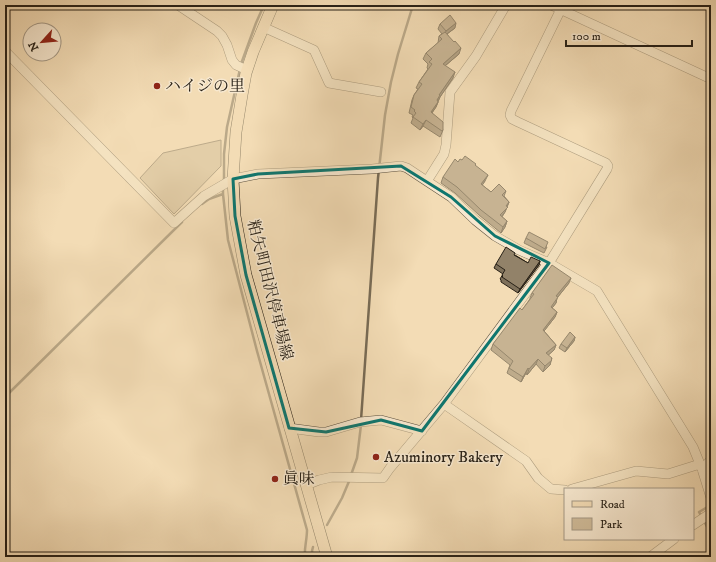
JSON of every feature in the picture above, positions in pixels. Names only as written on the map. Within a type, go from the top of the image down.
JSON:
[{"type":"main road","name":"粕矢町田沢停車場線","points":[[273,5],[253,52],[247,70],[242,95],[236,132],[233,179],[235,216],[246,275],[327,557]]},
{"type":"street","points":[[178,5],[217,31],[222,36],[232,60],[236,65],[247,70]]},
{"type":"street","points":[[427,181],[444,154],[450,92],[476,56],[506,5]]},
{"type":"street","points":[[551,5],[711,79]]},
{"type":"street","points":[[306,485],[324,478],[332,477],[383,478],[444,404],[549,263],[607,169],[608,166],[606,163],[512,119],[510,115],[561,9]]},
{"type":"street","points":[[263,28],[314,50],[329,83],[381,92]]},
{"type":"street","points":[[5,51],[174,223],[204,196],[233,179],[258,174],[372,169],[401,166],[407,168],[451,197],[475,220],[495,236],[518,250],[549,263],[597,291],[693,447],[711,498]]},
{"type":"street","points":[[444,404],[526,461],[538,478],[551,488],[564,490]]},
{"type":"street","points":[[290,428],[326,432],[355,424],[381,420],[422,431]]},
{"type":"street","points":[[576,488],[636,471],[668,474],[701,467],[711,460]]},
{"type":"street","points":[[650,557],[673,540]]},
{"type":"highlighted area","points":[[401,166],[451,197],[495,236],[549,263],[422,431],[381,420],[326,432],[289,428],[246,275],[235,216],[233,179],[258,174]]},
{"type":"green space","points":[[221,140],[221,166],[174,214],[140,178],[163,153]]},
{"type":"building","points":[[450,15],[456,23],[446,31],[440,24]]},
{"type":"building","points":[[445,32],[461,48],[443,64],[455,72],[439,95],[437,100],[438,102],[431,112],[443,122],[442,131],[426,120],[423,124],[413,117],[416,113],[411,107],[414,95],[422,84],[419,82],[432,64],[429,62],[432,59],[426,53],[442,39],[439,36]]},
{"type":"building","points":[[465,156],[488,175],[481,184],[491,192],[499,184],[506,191],[502,195],[509,202],[506,206],[508,207],[500,215],[507,221],[503,227],[481,210],[457,187],[443,177],[455,159],[458,162]]},
{"type":"building","points":[[529,232],[548,242],[545,249],[526,238]]},
{"type":"building","points":[[506,247],[515,253],[514,255],[528,263],[531,257],[540,261],[520,289],[502,277],[505,270],[496,264]]},
{"type":"building","points":[[552,265],[571,278],[556,296],[558,297],[551,307],[557,312],[543,330],[556,345],[546,353],[552,358],[552,360],[545,366],[538,359],[529,369],[528,368],[523,377],[509,368],[513,361],[493,344],[520,308],[522,310],[534,294],[532,293]]},
{"type":"building","points":[[570,332],[575,337],[567,348],[561,344]]},
{"type":"waterway","points":[[241,64],[264,5]]},
{"type":"waterway","points":[[361,420],[378,178],[385,115],[398,54],[413,5]]},
{"type":"waterway","points":[[224,182],[224,154],[227,127],[240,69]]},
{"type":"waterway","points":[[223,187],[228,240],[307,530],[305,557]]},
{"type":"waterway","points":[[202,204],[209,199],[223,194]]},
{"type":"waterway","points":[[5,397],[182,222]]},
{"type":"waterway","points":[[351,475],[357,458],[361,425]]},
{"type":"waterway","points":[[327,525],[342,498],[350,479]]},
{"type":"waterway","points":[[711,505],[699,512],[711,534]]},
{"type":"waterway","points":[[313,547],[313,557]]},
{"type":"place","name":"ハイジの里","points":[[157,86]]},
{"type":"place","name":"Azuminory Bakery","points":[[376,457]]},
{"type":"place","name":"眞味","points":[[275,479]]}]
